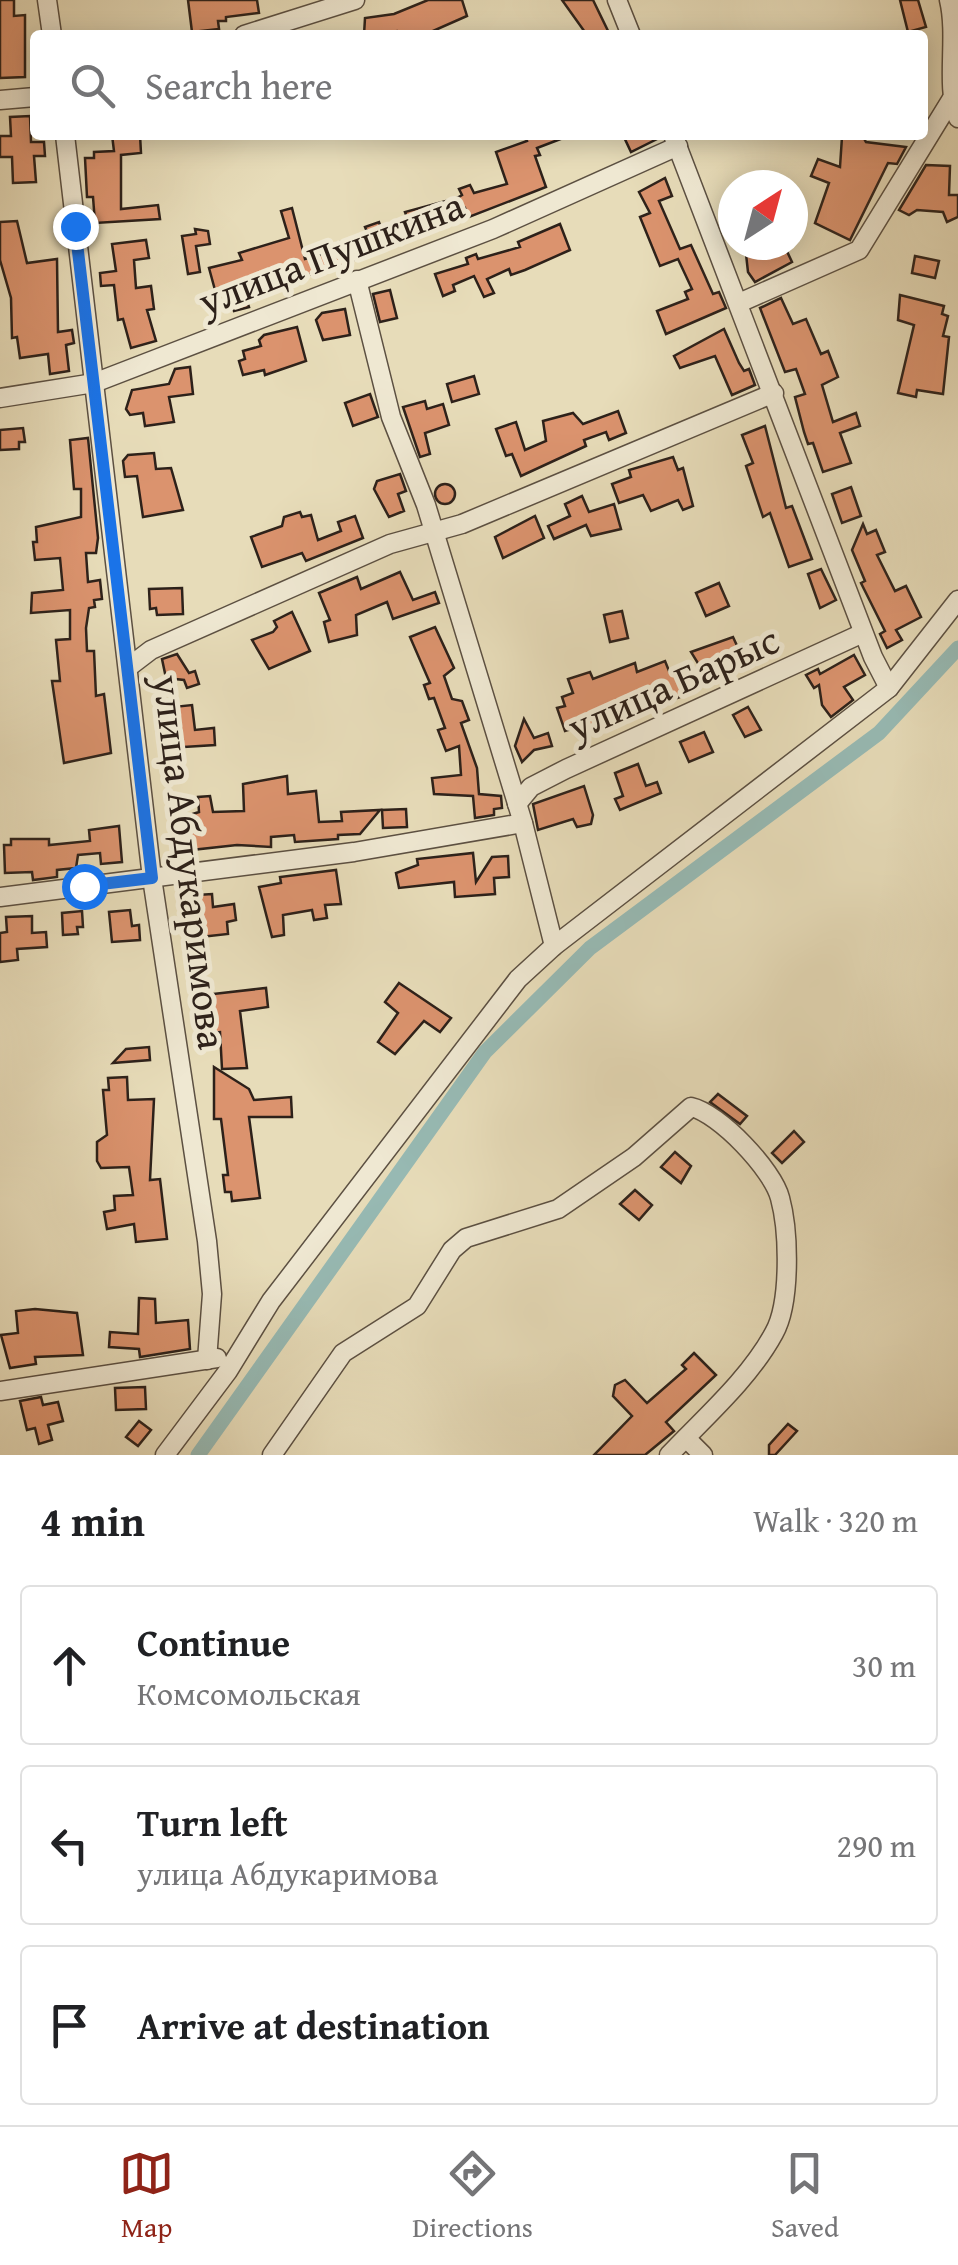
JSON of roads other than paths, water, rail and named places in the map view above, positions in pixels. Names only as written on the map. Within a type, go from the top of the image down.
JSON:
[{"type":"street","points":[[48,0],[51,30]]},
{"type":"street","points":[[260,30],[355,0]]},
{"type":"street","points":[[616,0],[629,30]]},
{"type":"street","points":[[740,303],[859,250],[954,109],[954,23],[949,0]]},
{"type":"street","points":[[0,100],[30,98]]},
{"type":"street","name":"улица Абдукаримова","points":[[66,140],[152,878],[207,1242],[212,1294],[207,1360]]},
{"type":"street","points":[[676,141],[863,633],[889,688]]},
{"type":"street","name":"улица Пушкина","points":[[0,398],[94,383],[493,229],[676,141]]},
{"type":"street","points":[[357,280],[391,417],[432,530],[523,823],[554,946]]},
{"type":"street","points":[[130,666],[151,650],[432,530],[462,524],[774,393]]},
{"type":"street","points":[[164,1455],[238,1354],[271,1301],[518,980],[554,946],[889,688],[958,600]]},
{"type":"street","name":"улица Барыс","points":[[517,804],[531,787],[566,769],[863,633]]},
{"type":"street","points":[[0,897],[354,852],[523,823]]},
{"type":"street","points":[[272,1455],[342,1352],[417,1306],[452,1250],[466,1238],[558,1209],[634,1156],[692,1107],[720,1122],[758,1161],[780,1196],[786,1290],[774,1334],[669,1455]]},
{"type":"street","points":[[0,1391],[238,1354]]},
{"type":"street","points":[[686,1438],[703,1455]]},
{"type":"waterway","points":[[198,1455],[485,1052],[590,948],[879,733],[958,648]]}]
